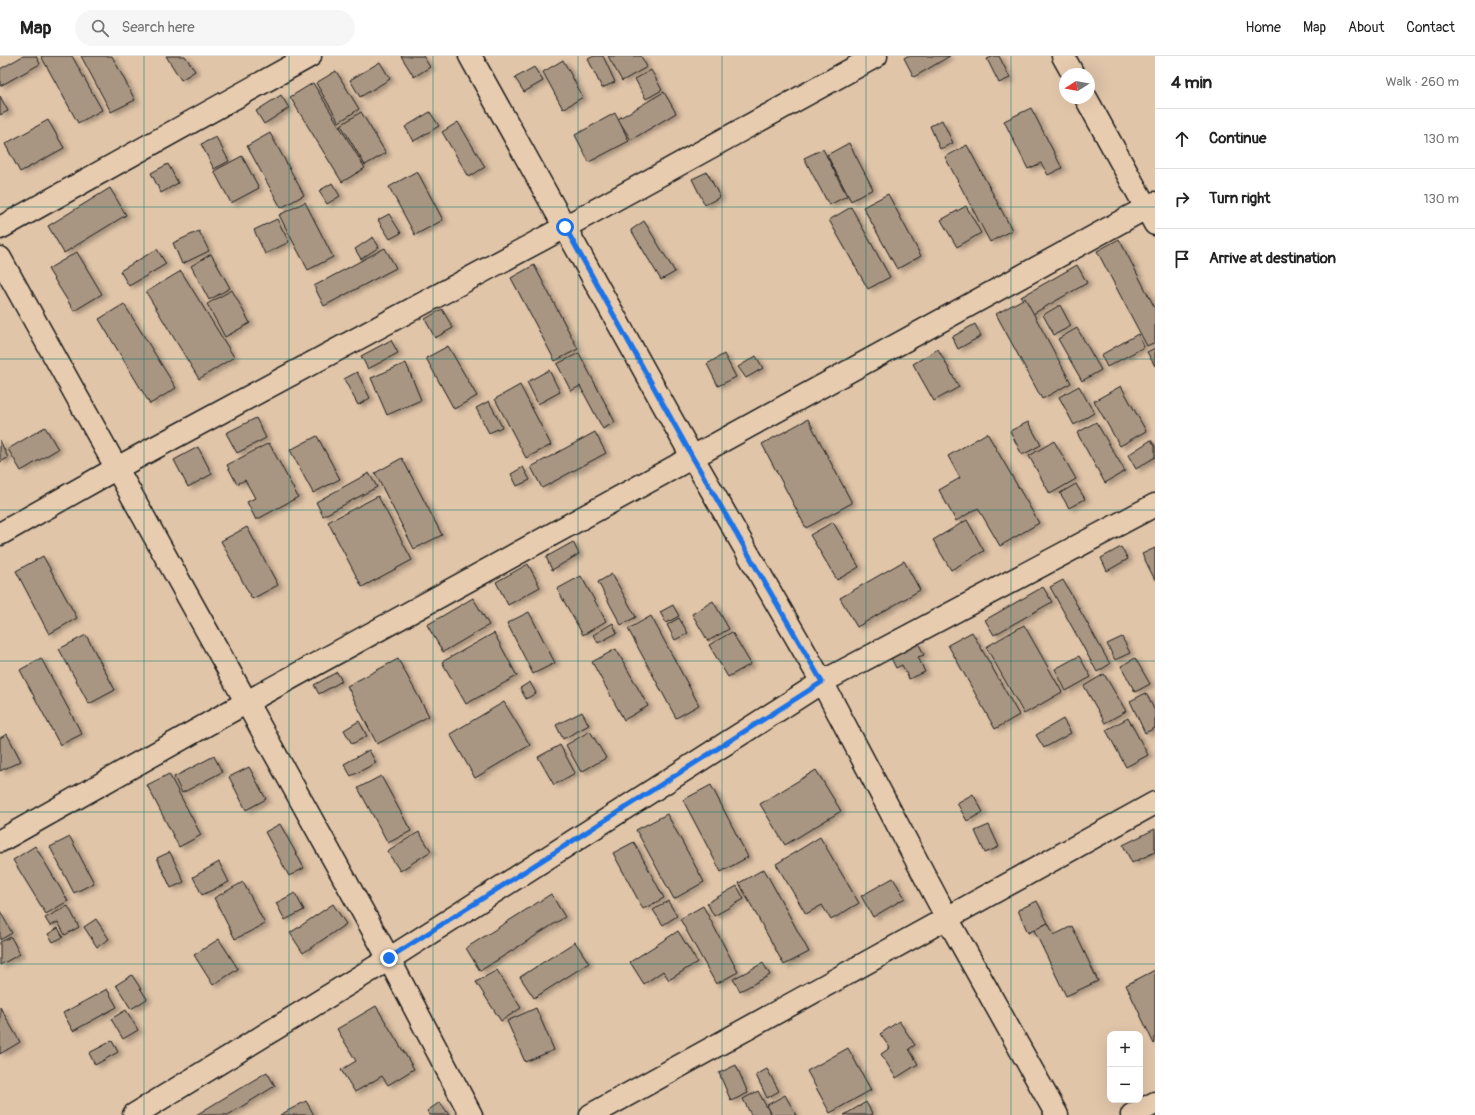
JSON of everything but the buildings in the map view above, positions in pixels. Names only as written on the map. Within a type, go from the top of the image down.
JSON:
[{"type":"street","points":[[0,228],[310,56]]},
{"type":"street","points":[[470,56],[693,458],[822,682],[948,918],[1057,1115]]},
{"type":"street","points":[[0,534],[117,468],[565,227],[876,56]]},
{"type":"street","points":[[1063,56],[1070,68]]},
{"type":"street","points":[[0,841],[246,702],[693,458],[1152,212],[1089,104]]},
{"type":"street","points":[[0,258],[389,958],[471,1115]]},
{"type":"street","points":[[146,1112],[822,682],[1155,506]]},
{"type":"street","points":[[591,1115],[1155,803]]},
{"type":"street","points":[[1132,1115],[1155,1103]]},
{"type":"route","points":[[389,958],[822,682],[693,458],[565,227]]}]
